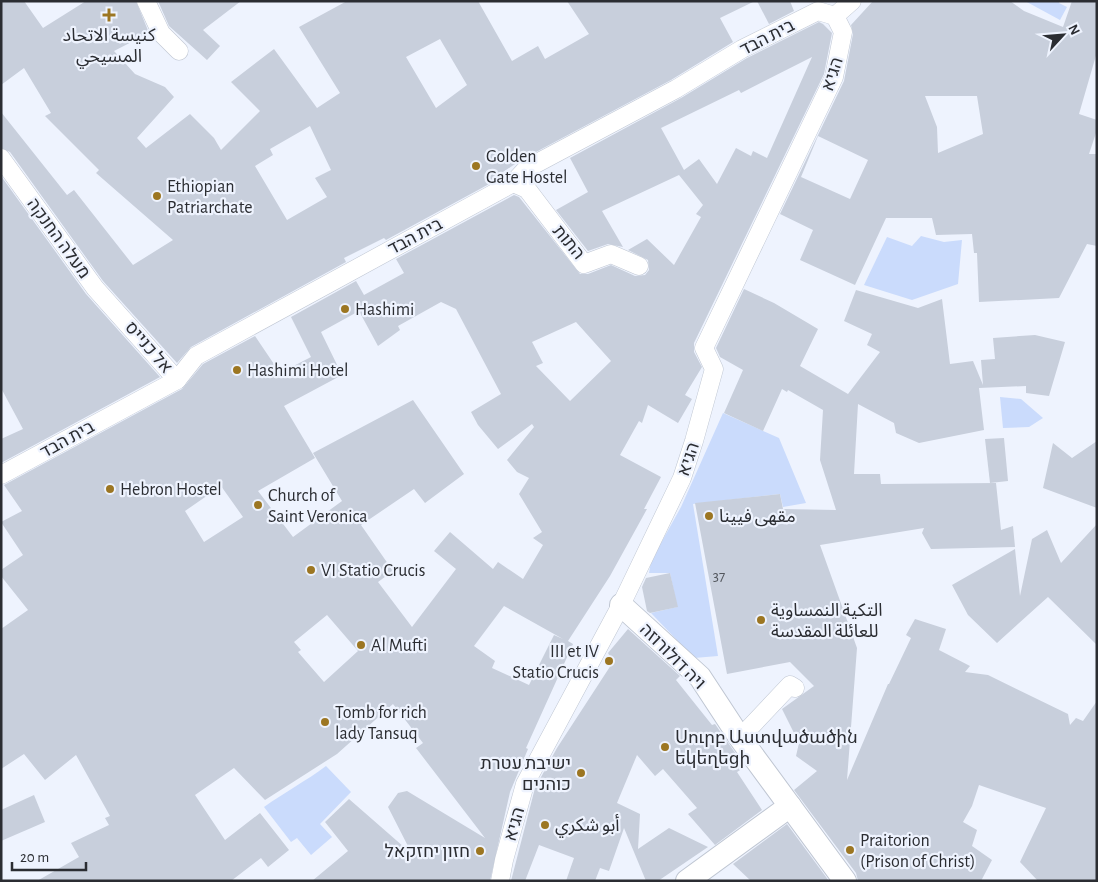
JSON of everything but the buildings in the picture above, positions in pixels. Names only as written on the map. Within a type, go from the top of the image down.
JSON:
[{"type":"street","points":[[146,1],[161,33],[179,51]]},
{"type":"street","points":[[835,16],[852,1]]},
{"type":"street","name":"בית הבד","points":[[1,475],[177,380],[196,356],[513,183],[526,169],[676,89],[742,49],[818,11],[835,16]]},
{"type":"street","name":"הגיא","points":[[500,881],[525,784],[621,605],[682,478],[714,369],[704,348],[834,77],[843,32],[835,16]]},
{"type":"street","name":"מעלה החנקה","points":[[1,158],[95,288],[121,315]]},
{"type":"street","name":"התות","points":[[513,183],[527,189],[584,264],[611,254],[639,266]]},
{"type":"street","name":"אל כנייס","points":[[121,315],[177,380]]},
{"type":"street","name":"ויה דולורוזה","points":[[621,605],[700,677],[740,738],[846,881]]},
{"type":"street","points":[[740,738],[790,685],[795,688]]},
{"type":"street","points":[[687,881],[790,806]]},
{"type":"shaded area","points":[[1025,1],[1059,1],[1059,3],[1067,7],[1060,20]]},
{"type":"shaded area","points":[[921,236],[944,242],[962,240],[958,284],[912,300],[864,285],[887,237],[912,246]]},
{"type":"shaded area","points":[[1000,397],[1021,399],[1043,418],[1029,427],[1003,428]]},
{"type":"shaded area","points":[[723,413],[779,438],[806,503],[783,507],[780,494],[693,504],[718,656],[694,658],[651,613],[677,607],[670,573],[649,573],[651,561],[681,507]]},
{"type":"shaded area","points":[[326,766],[351,792],[320,824],[332,837],[311,855],[297,838],[291,842],[264,807]]},
{"type":"place","name":"كنيسة الاتحاد المسيحي","points":[[109,15]]},
{"type":"place","name":"Golden Gate Hostel","points":[[476,166]]},
{"type":"place","name":"Ethiopian Patriarchate","points":[[157,196]]},
{"type":"place","name":"Hashimi","points":[[345,309]]},
{"type":"place","name":"Hashimi Hotel","points":[[237,370]]},
{"type":"place","name":"Hebron Hostel","points":[[110,489]]},
{"type":"place","name":"Church of Saint Veronica","points":[[258,505]]},
{"type":"place","name":"مقهى فيينا","points":[[709,516]]},
{"type":"place","name":"VI Statio Crucis","points":[[311,570]]},
{"type":"place","name":"التكية النمساوية للعائلة المقدسة","points":[[761,620]]},
{"type":"place","name":"Al Mufti","points":[[361,645]]},
{"type":"place","name":"III et IV Statio Crucis","points":[[609,661]]},
{"type":"place","name":"Tomb for rich lady Tansuq","points":[[325,722]]},
{"type":"place","name":"Սուրբ Աստվածածին եկեղեցի","points":[[665,747]]},
{"type":"place","name":"ישיבת עטרת כוהנים","points":[[581,773]]},
{"type":"place","name":"أبو شكري","points":[[545,825]]},
{"type":"place","name":"Praitorion (Prison of Christ)","points":[[850,850]]},
{"type":"place","name":"חזון יחזקאל","points":[[480,851]]}]
